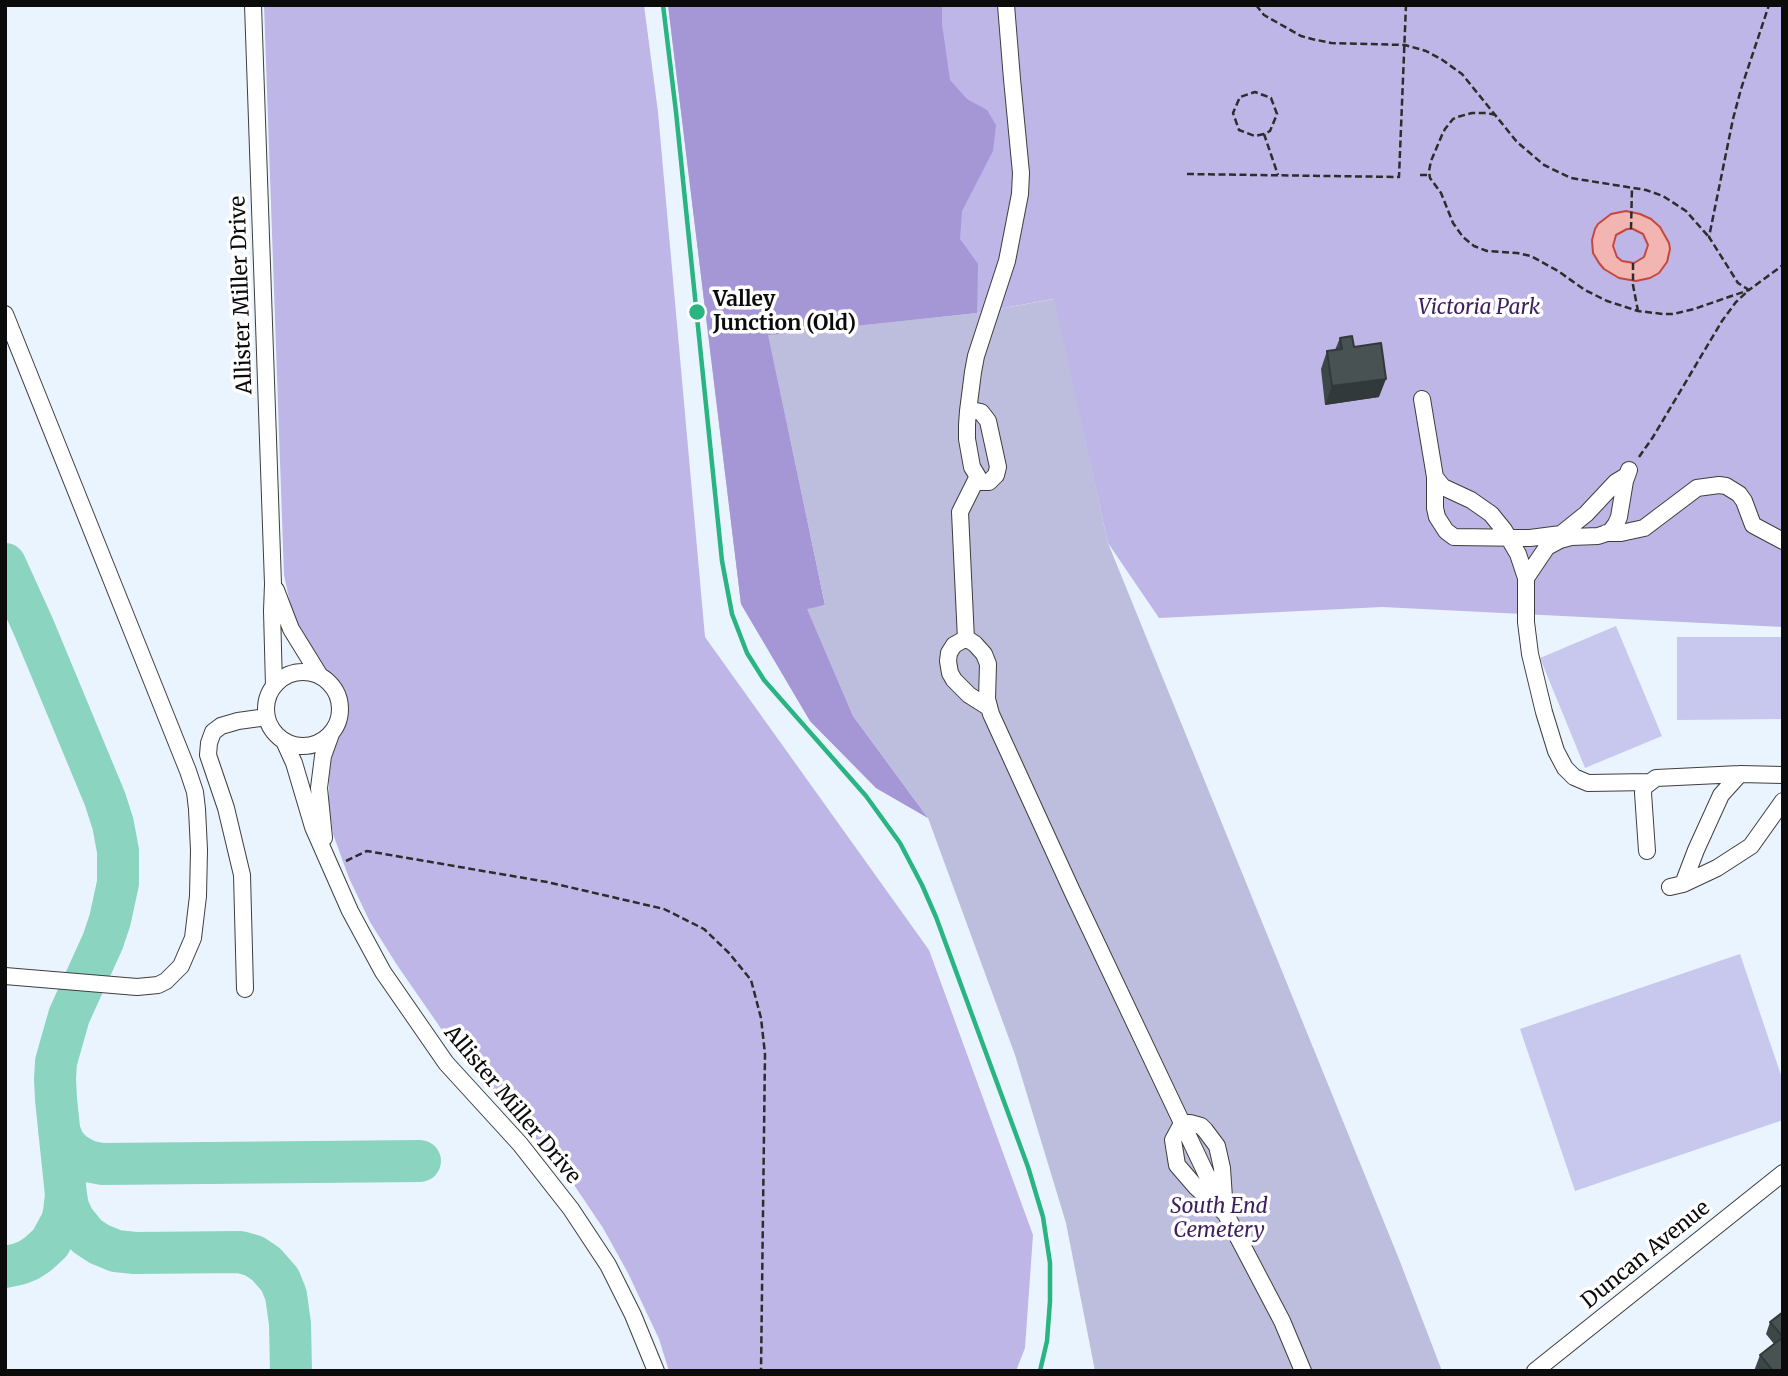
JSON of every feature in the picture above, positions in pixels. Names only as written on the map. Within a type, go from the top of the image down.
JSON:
[{"type":"street","name":"Allister Miller Drive","points":[[253,5],[273,584],[274,686]]},
{"type":"street","points":[[968,411],[985,415],[997,458],[998,472],[993,480],[985,482],[979,479],[972,467],[968,448],[968,411],[976,356],[1007,261],[1020,194],[1021,173],[1006,5]]},
{"type":"street","points":[[5,314],[188,771],[195,792],[199,850],[198,896],[193,938],[181,966],[166,981],[158,985],[137,987],[5,976]]},
{"type":"street","points":[[1422,399],[1435,477],[1437,517],[1446,531],[1454,537],[1530,538],[1561,534],[1628,472]]},
{"type":"street","points":[[1526,578],[1547,547],[1571,537],[1598,536],[1610,532],[1619,517],[1628,472]]},
{"type":"street","points":[[1435,477],[1443,487],[1487,510],[1509,537],[1518,554],[1526,578],[1526,622],[1537,687],[1553,742],[1565,768],[1574,777],[1588,783],[1649,782]]},
{"type":"street","points":[[966,640],[960,512],[979,479]]},
{"type":"street","points":[[1606,533],[1644,528],[1697,488],[1719,485],[1739,494],[1753,525],[1783,541]]},
{"type":"street","name":"Allister Miller Drive","points":[[273,584],[291,629],[320,676]]},
{"type":"street","points":[[988,707],[969,695],[950,673],[949,653],[954,645],[966,640],[975,644],[986,659],[989,676],[988,707],[1183,1124]]},
{"type":"street","points":[[300,672],[320,676],[329,683],[339,702],[340,713],[331,734],[309,746],[296,746],[276,735],[267,717],[267,700],[274,686],[291,674],[300,672]]},
{"type":"street","points":[[245,989],[242,875],[226,808],[208,755],[213,732],[221,726],[267,717]]},
{"type":"street","name":"Allister Miller Drive","points":[[331,734],[323,756],[319,788],[331,868]]},
{"type":"street","name":"Allister Miller Drive","points":[[284,741],[313,827],[369,948],[446,1063],[520,1144],[571,1209],[608,1265],[634,1314],[656,1371]]},
{"type":"street","points":[[1740,774],[1721,795],[1676,885],[1717,868],[1751,846],[1783,801]]},
{"type":"street","points":[[1647,851],[1643,793],[1649,782],[1656,778],[1783,775]]},
{"type":"street","points":[[1225,1213],[1222,1168],[1217,1146],[1201,1126],[1183,1124],[1173,1140],[1177,1165],[1182,1173],[1225,1213],[1282,1321],[1303,1371]]},
{"type":"street","name":"Duncan Avenue","points":[[1535,1371],[1783,1173]]},
{"type":"path","points":[[1256,5],[1264,15],[1301,36],[1312,39],[1331,43],[1405,45],[1426,51],[1455,68],[1517,142],[1550,169],[1571,178],[1656,193],[1678,205],[1709,237],[1738,283],[1749,289]]},
{"type":"path","points":[[1187,174],[1399,177],[1406,5]]},
{"type":"path","points":[[1709,237],[1733,119],[1769,5]]},
{"type":"path","points":[[1255,92],[1271,98],[1277,114],[1270,131],[1264,134],[1255,136],[1239,130],[1233,113],[1240,97],[1255,92]]},
{"type":"path","points":[[1496,115],[1472,113],[1457,117],[1445,129],[1432,161],[1430,175],[1441,193],[1453,223],[1474,246],[1487,251],[1517,253],[1537,258],[1586,290],[1607,301],[1638,311],[1663,314],[1684,312],[1749,289]]},
{"type":"path","points":[[1264,134],[1278,176]]},
{"type":"path","points":[[1420,175],[1430,175]]},
{"type":"path","points":[[1631,229],[1632,187]]},
{"type":"path","points":[[1633,263],[1633,285],[1638,311]]},
{"type":"path","points":[[1628,472],[1653,437],[1736,302],[1749,289],[1783,265]]},
{"type":"path","points":[[331,868],[367,851],[547,882],[664,909],[704,929],[729,953],[751,980],[761,1018],[765,1054],[761,1371]]},
{"type":"green space","points":[[264,5],[644,5],[658,112],[705,637],[929,950],[1033,1235],[1025,1348],[1016,1371],[669,1371],[659,1339],[603,1228],[570,1179],[442,1030],[370,922],[349,878],[333,834],[329,805],[329,775],[334,744],[345,720],[347,701],[341,683],[329,673],[310,647],[292,612],[284,575]]},
{"type":"green space","name":"Victoria Park","points":[[668,5],[1783,5],[1783,627],[1382,607],[1159,618],[1108,543],[1053,299],[977,313],[769,336],[808,610],[853,716],[928,818],[876,788],[810,721],[741,604]]},
{"type":"green space","name":"South End Cemetery","points":[[1054,299],[1108,543],[1442,1371],[1095,1371],[1066,1223],[1015,1055],[928,818],[853,716],[807,609],[825,605],[768,335],[977,313]]},
{"type":"shaded area","points":[[668,5],[942,5],[950,80],[967,99],[987,110],[996,125],[993,151],[962,211],[960,239],[978,264],[977,313],[769,336],[825,605],[808,610],[853,716],[928,818],[876,788],[810,721],[741,604]]},
{"type":"shaded area","points":[[1626,211],[1640,214],[1660,227],[1670,249],[1667,262],[1659,273],[1636,281],[1619,278],[1599,263],[1593,253],[1592,240],[1598,224],[1611,214]],"holes":[[[1633,229],[1643,234],[1648,245],[1644,257],[1634,263],[1622,261],[1617,257],[1613,246],[1616,235]]]},
{"type":"shaded area","points":[[1616,626],[1662,736],[1585,768],[1540,658]]},
{"type":"shaded area","points":[[1677,637],[1783,637],[1783,719],[1677,720]]},
{"type":"shaded area","points":[[1740,954],[1783,1081],[1783,1120],[1575,1191],[1520,1029]]},
{"type":"building","points":[[1352,336],[1354,347],[1381,343],[1386,379],[1332,386],[1327,351],[1342,349],[1340,338]]},
{"type":"building","points":[[1783,1312],[1783,1337],[1770,1322]]},
{"type":"building","points":[[1783,1337],[1783,1371],[1773,1371],[1760,1355]]},
{"type":"taxiway","points":[[5,564],[105,799],[118,851],[118,883],[110,920],[69,1016],[56,1062],[56,1099],[68,1207],[74,1220],[87,1236],[116,1251],[240,1252],[254,1256],[266,1264],[280,1280],[286,1295],[291,1371]]},
{"type":"taxiway","points":[[59,1130],[64,1143],[73,1153],[87,1161],[102,1164],[420,1161]]},
{"type":"taxiway","points":[[5,1267],[29,1260],[50,1243],[62,1221],[66,1195]]},
{"type":"railway","points":[[663,5],[722,561],[732,614],[747,653],[764,680],[866,796],[900,843],[936,917],[1028,1167],[1043,1217],[1050,1263],[1050,1301],[1047,1341],[1040,1371]]},
{"type":"place","name":"Valley Junction (Old)","points":[[697,312]]}]
